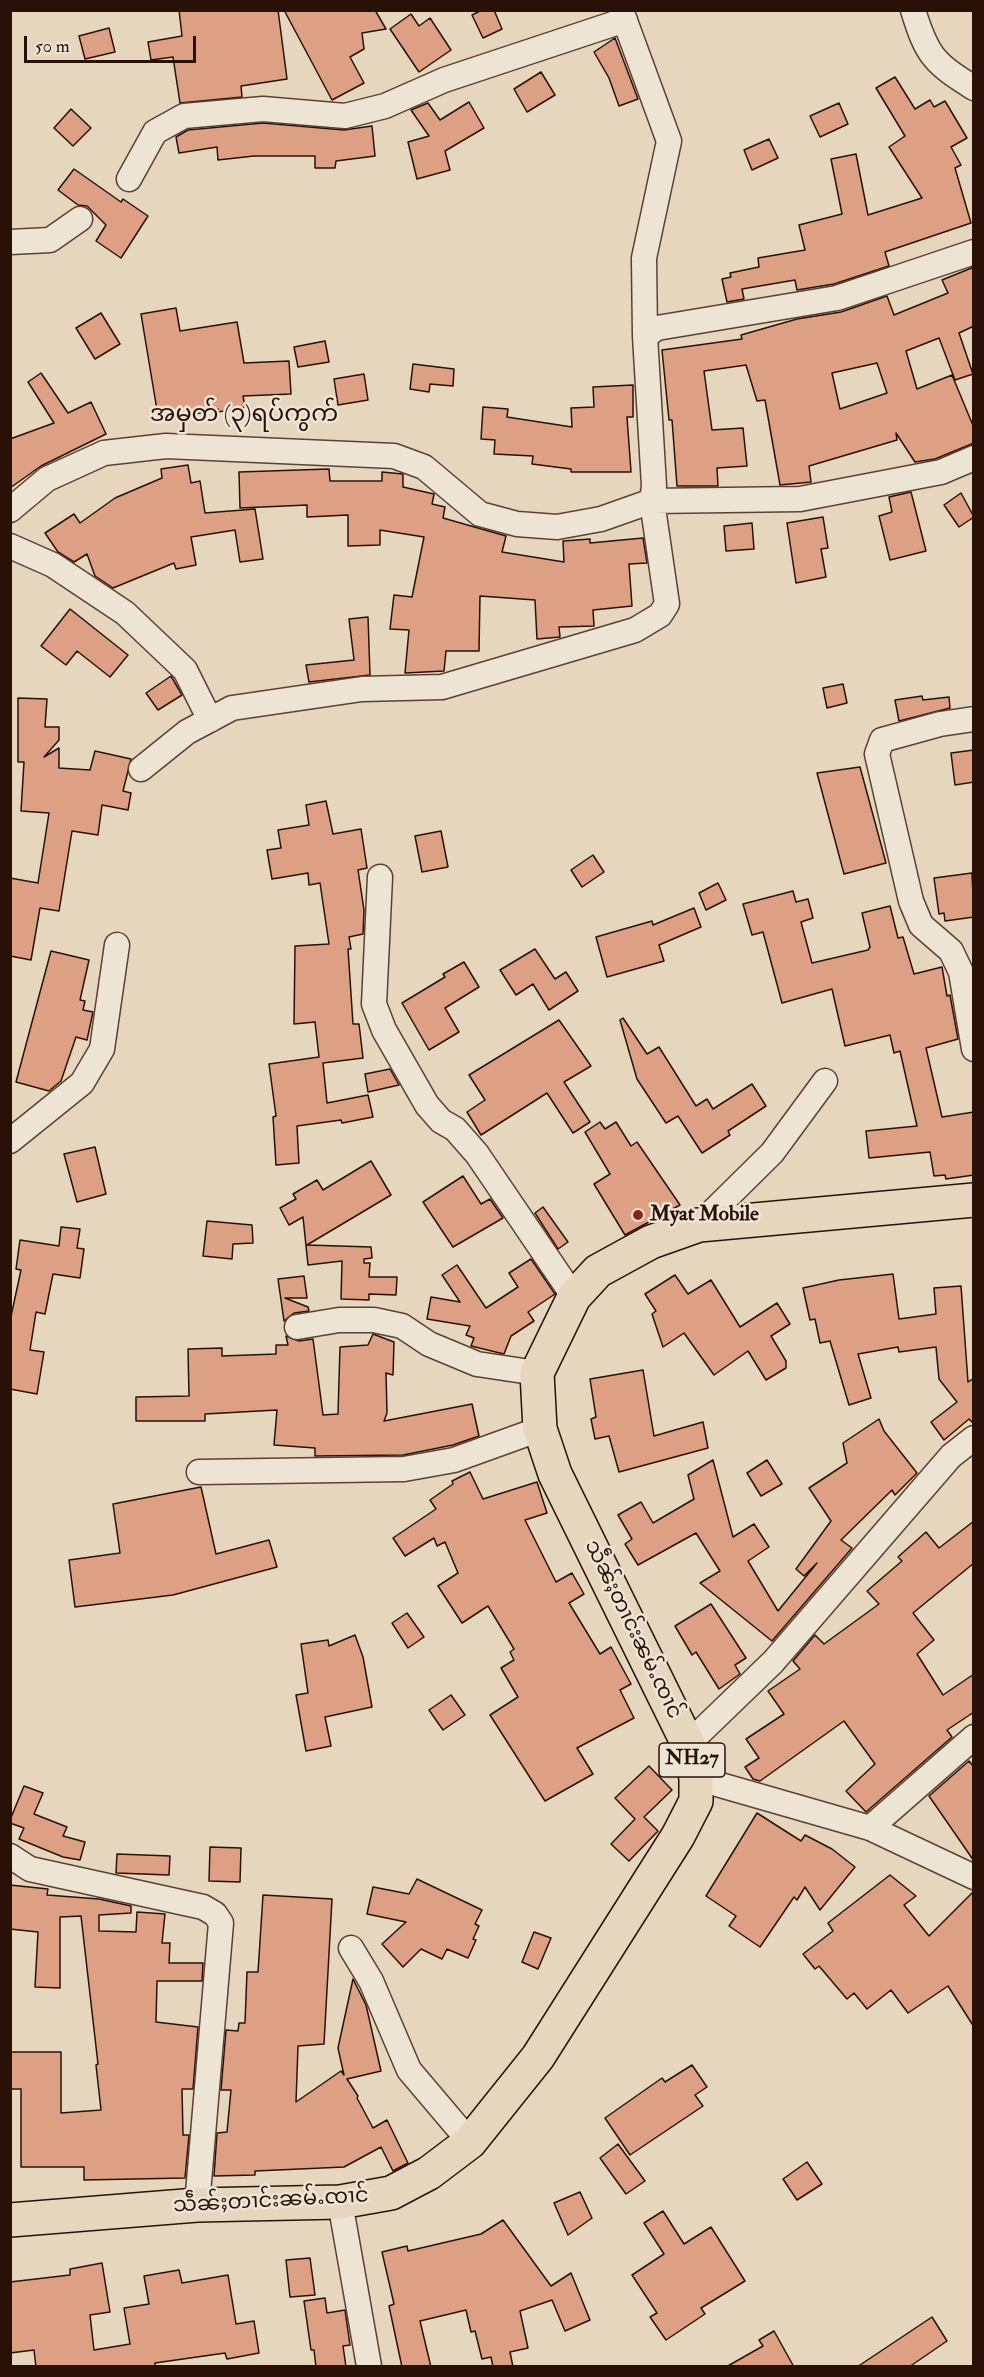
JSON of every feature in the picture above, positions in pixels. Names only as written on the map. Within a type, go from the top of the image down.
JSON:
[{"type":"highway","name":"သဵၼ်ႈတၢင်းၼမ်ႉၸၢင်","points":[[10,2220],[197,2205],[340,2202],[391,2193],[429,2173],[470,2142],[538,2057],[678,1836],[696,1801],[696,1778],[688,1744],[555,1474],[540,1429],[537,1373],[574,1297],[598,1271],[651,1242],[699,1226],[974,1200]]},
{"type":"street","points":[[913,10],[920,34],[936,62],[974,88]]},
{"type":"street","points":[[129,179],[156,132],[184,116],[262,110],[345,116],[385,106],[444,80],[623,15],[669,141],[644,258],[645,336],[654,486],[652,501],[666,604],[660,615],[635,630],[442,687],[362,689],[232,708],[187,732],[141,769]]},
{"type":"street","points":[[10,242],[50,240],[80,219]]},
{"type":"street","points":[[645,336],[657,328],[837,298],[974,252]]},
{"type":"street","points":[[10,510],[47,479],[104,453],[166,446],[394,456],[424,467],[480,514],[518,524],[557,526],[601,519],[652,501],[800,499],[941,472],[974,458]]},
{"type":"street","points":[[10,546],[53,565],[125,613],[185,670],[210,720]]},
{"type":"street","points":[[974,719],[940,724],[882,740],[877,754],[911,901],[921,925],[951,951],[961,972],[974,1049]]},
{"type":"street","points":[[380,877],[374,1004],[384,1030],[427,1105],[441,1121],[455,1129],[477,1154],[574,1297]]},
{"type":"street","points":[[10,1141],[82,1083],[102,1049],[117,945]]},
{"type":"street","points":[[699,1226],[772,1153],[825,1081]]},
{"type":"street","points":[[297,1327],[339,1320],[374,1320],[402,1326],[429,1344],[477,1364],[537,1373]]},
{"type":"street","points":[[199,1472],[404,1469],[454,1460],[540,1429]]},
{"type":"street","points":[[688,1744],[773,1662],[951,1456],[974,1438]]},
{"type":"street","points":[[870,1828],[974,1737]]},
{"type":"street","points":[[696,1778],[870,1828],[974,1877]]},
{"type":"street","points":[[10,1856],[30,1869],[203,1907],[215,1914],[221,1923],[197,2205]]},
{"type":"street","points":[[351,1948],[371,1981],[409,2070],[470,2142]]},
{"type":"street","points":[[340,2202],[369,2367]]},
{"type":"building","points":[[179,10],[278,10],[287,79],[241,86],[242,97],[180,103],[173,57],[151,60],[148,42],[182,36]]},
{"type":"building","points":[[284,10],[375,10],[386,29],[362,33],[364,49],[350,57],[364,83],[332,100]]},
{"type":"building","points":[[482,10],[494,10],[502,29],[483,38],[472,15]]},
{"type":"building","points":[[411,14],[419,26],[430,18],[451,50],[419,72],[390,29]]},
{"type":"building","points":[[109,28],[115,52],[85,59],[79,36]]},
{"type":"building","points":[[615,38],[638,99],[619,106],[609,78],[594,52]]},
{"type":"building","points":[[541,72],[555,95],[527,112],[514,89]]},
{"type":"building","points":[[895,77],[915,109],[930,100],[934,107],[945,101],[967,138],[951,147],[961,165],[955,168],[971,223],[885,252],[889,266],[834,284],[797,290],[795,280],[742,289],[744,299],[727,302],[722,279],[731,277],[730,273],[759,267],[758,258],[805,250],[799,225],[842,214],[831,159],[856,154],[868,215],[922,198],[889,147],[905,136],[876,88]]},
{"type":"building","points":[[469,102],[484,128],[445,151],[450,170],[417,179],[408,142],[429,136],[411,110],[428,103],[440,120]]},
{"type":"building","points":[[839,103],[848,124],[820,137],[810,116]]},
{"type":"building","points":[[71,109],[91,128],[73,146],[54,128]]},
{"type":"building","points":[[263,123],[344,130],[372,126],[375,156],[336,161],[335,168],[315,168],[315,156],[254,156],[218,160],[217,147],[179,153],[176,137],[188,130]]},
{"type":"building","points":[[769,139],[778,158],[752,170],[744,150]]},
{"type":"building","points":[[74,169],[121,202],[123,199],[148,216],[121,258],[96,241],[106,225],[87,206],[78,205],[58,190]]},
{"type":"building","points":[[974,267],[974,326],[959,333],[973,374],[955,380],[939,338],[906,351],[917,389],[952,375],[974,428],[974,443],[935,459],[915,462],[896,433],[897,440],[809,466],[811,482],[780,485],[765,400],[757,401],[746,365],[704,371],[712,430],[743,428],[747,466],[717,468],[718,486],[677,486],[672,420],[669,420],[662,350],[742,339],[741,335],[797,319],[841,312],[887,296],[894,315],[948,293],[942,280]],"holes":[[[877,363],[887,393],[840,409],[832,373]]]},
{"type":"building","points":[[176,308],[180,331],[237,322],[244,363],[289,361],[291,394],[243,396],[245,407],[218,412],[218,409],[159,422],[141,314]]},
{"type":"building","points":[[101,313],[120,344],[95,359],[76,328]]},
{"type":"building","points":[[325,341],[329,362],[298,367],[294,347]]},
{"type":"building","points":[[413,364],[454,369],[453,386],[430,384],[429,392],[410,389]]},
{"type":"building","points":[[41,373],[68,413],[91,402],[106,434],[41,466],[10,488],[10,439],[54,423],[28,382]]},
{"type":"building","points":[[364,374],[368,400],[338,405],[334,379]]},
{"type":"building","points":[[633,385],[633,417],[627,417],[631,472],[571,472],[571,469],[532,464],[533,456],[494,454],[495,440],[481,439],[483,407],[508,409],[507,417],[572,427],[571,408],[594,407],[593,387]]},
{"type":"building","points":[[188,465],[191,483],[200,481],[205,513],[255,509],[263,559],[240,562],[235,530],[191,537],[196,565],[176,569],[174,563],[113,588],[95,576],[87,554],[74,562],[58,552],[45,533],[74,514],[80,523],[115,498],[162,478],[161,469]]},
{"type":"building","points":[[329,469],[330,481],[382,481],[382,472],[403,474],[403,487],[434,494],[432,504],[445,507],[443,518],[506,536],[502,552],[564,562],[563,541],[590,539],[590,543],[643,538],[647,563],[629,564],[632,606],[593,610],[594,626],[559,627],[560,637],[537,639],[535,600],[480,596],[479,651],[446,651],[444,671],[405,673],[409,630],[390,629],[394,595],[412,597],[424,537],[380,530],[380,545],[348,546],[348,515],[307,517],[307,505],[240,508],[239,472]]},
{"type":"building","points":[[911,492],[926,551],[890,560],[879,516],[892,512],[889,497]]},
{"type":"building","points":[[961,493],[974,517],[959,527],[944,505]]},
{"type":"building","points":[[823,517],[828,548],[821,549],[826,577],[796,583],[787,523]]},
{"type":"building","points":[[752,523],[754,549],[726,551],[724,526]]},
{"type":"building","points":[[70,609],[128,655],[110,677],[77,651],[66,665],[41,646]]},
{"type":"building","points":[[368,617],[370,675],[309,682],[306,665],[354,660],[349,619]]},
{"type":"building","points":[[171,676],[182,695],[158,710],[146,693]]},
{"type":"building","points":[[843,684],[847,703],[827,708],[823,688]]},
{"type":"building","points":[[922,696],[923,700],[949,697],[950,708],[899,721],[895,700]]},
{"type":"building","points":[[18,698],[47,699],[45,727],[59,727],[59,740],[44,757],[59,748],[59,768],[90,770],[95,751],[131,759],[123,791],[131,793],[128,810],[102,805],[98,835],[72,831],[59,911],[40,908],[31,960],[10,956],[10,878],[38,883],[49,813],[21,811],[24,762],[18,762]]},
{"type":"building","points":[[974,750],[974,782],[955,785],[951,753]]},
{"type":"building","points":[[860,767],[886,863],[844,874],[817,773]]},
{"type":"building","points":[[326,801],[333,834],[361,829],[367,868],[358,870],[364,910],[363,934],[349,937],[351,949],[348,949],[353,1024],[359,1024],[363,1058],[323,1063],[327,1103],[368,1095],[373,1117],[342,1123],[341,1120],[297,1126],[299,1163],[276,1165],[273,1117],[276,1116],[269,1064],[319,1057],[315,1022],[294,1024],[295,946],[329,944],[320,883],[309,885],[308,873],[272,879],[267,850],[281,848],[278,830],[309,825],[306,805]]},
{"type":"building","points":[[441,831],[448,867],[422,872],[415,836]]},
{"type":"building","points":[[593,855],[604,872],[582,887],[571,870]]},
{"type":"building","points":[[972,873],[974,917],[945,921],[944,913],[939,914],[934,878]]},
{"type":"building","points":[[718,883],[726,900],[706,910],[699,893]]},
{"type":"building","points":[[793,891],[796,902],[808,899],[813,918],[801,922],[812,963],[868,950],[870,947],[862,913],[890,906],[898,938],[903,937],[914,974],[942,967],[958,1039],[926,1048],[942,1117],[974,1112],[974,1175],[946,1179],[945,1175],[934,1176],[930,1152],[869,1158],[866,1131],[917,1126],[900,1051],[894,1053],[890,1035],[845,1046],[832,989],[782,1003],[763,932],[752,935],[743,904]]},
{"type":"building","points":[[694,908],[701,927],[659,945],[664,961],[607,977],[596,937],[652,921],[653,925]]},
{"type":"building","points":[[535,949],[555,979],[566,972],[578,991],[549,1010],[533,984],[516,995],[500,970]]},
{"type":"building","points":[[51,951],[89,960],[80,1000],[85,1001],[83,1010],[93,1012],[87,1040],[76,1037],[61,1081],[49,1091],[16,1082]]},
{"type":"building","points":[[464,962],[479,987],[445,1008],[459,1032],[429,1050],[402,1003],[445,977],[443,974]]},
{"type":"building","points":[[623,1018],[647,1054],[659,1047],[696,1106],[707,1099],[713,1109],[752,1084],[766,1106],[728,1131],[730,1135],[702,1153],[678,1116],[666,1123],[637,1079],[620,1020]]},
{"type":"building","points":[[559,1020],[591,1066],[564,1082],[590,1122],[573,1133],[547,1093],[481,1135],[467,1112],[485,1100],[469,1075]]},
{"type":"building","points":[[390,1069],[399,1085],[368,1092],[365,1074]]},
{"type":"building","points":[[600,1122],[605,1129],[616,1122],[631,1146],[637,1142],[680,1205],[625,1235],[594,1184],[610,1174],[585,1132]]},
{"type":"building","points":[[95,1147],[106,1194],[77,1202],[64,1154]]},
{"type":"building","points":[[371,1161],[391,1195],[307,1245],[371,1247],[372,1258],[364,1259],[364,1263],[370,1263],[369,1277],[397,1277],[396,1295],[369,1294],[369,1300],[341,1299],[342,1261],[308,1265],[303,1217],[289,1225],[280,1208],[296,1199],[293,1194],[317,1180],[323,1190]]},
{"type":"building","points":[[463,1176],[481,1204],[490,1199],[503,1218],[453,1247],[423,1202]]},
{"type":"building","points":[[543,1207],[568,1242],[558,1249],[535,1213]]},
{"type":"building","points":[[207,1221],[252,1225],[253,1243],[233,1244],[232,1259],[203,1256]]},
{"type":"building","points":[[61,1227],[80,1229],[77,1248],[84,1249],[80,1278],[53,1274],[45,1314],[36,1312],[30,1350],[44,1352],[37,1394],[10,1389],[10,1321],[21,1270],[16,1269],[20,1240],[59,1246]]},
{"type":"building","points":[[531,1259],[555,1294],[528,1312],[534,1321],[511,1336],[504,1354],[471,1346],[474,1338],[466,1335],[470,1326],[427,1319],[431,1297],[460,1302],[442,1275],[457,1265],[486,1308],[518,1287],[509,1273]]},
{"type":"building","points":[[893,1274],[899,1319],[936,1314],[934,1288],[961,1286],[968,1382],[974,1378],[974,1424],[969,1419],[944,1440],[931,1422],[957,1402],[939,1379],[936,1347],[899,1352],[898,1347],[858,1354],[871,1398],[849,1405],[830,1341],[820,1343],[815,1319],[810,1320],[803,1288],[839,1280]]},
{"type":"building","points":[[675,1275],[688,1294],[711,1280],[740,1327],[777,1303],[790,1324],[771,1336],[786,1361],[786,1368],[766,1380],[748,1351],[714,1375],[684,1333],[663,1347],[652,1314],[656,1311],[645,1294]]},
{"type":"building","points":[[304,1276],[307,1298],[285,1298],[308,1307],[309,1311],[294,1313],[284,1321],[278,1279]]},
{"type":"building","points":[[373,1334],[394,1342],[393,1375],[386,1373],[387,1413],[384,1421],[472,1404],[479,1436],[453,1445],[403,1455],[315,1456],[315,1448],[274,1445],[277,1410],[205,1414],[205,1421],[136,1421],[136,1397],[189,1396],[188,1349],[222,1348],[222,1356],[276,1354],[276,1345],[288,1345],[286,1336],[299,1341],[313,1339],[323,1415],[338,1414],[340,1347],[368,1345]]},
{"type":"building","points":[[643,1370],[654,1436],[703,1422],[708,1448],[619,1472],[609,1436],[595,1439],[591,1419],[596,1417],[590,1379]]},
{"type":"building","points":[[879,1419],[884,1431],[917,1473],[895,1495],[892,1490],[841,1540],[852,1548],[772,1641],[700,1583],[720,1571],[696,1533],[638,1565],[625,1544],[632,1539],[618,1515],[641,1502],[653,1523],[694,1499],[688,1475],[713,1460],[733,1537],[754,1524],[769,1547],[748,1561],[778,1611],[817,1563],[804,1576],[796,1569],[831,1521],[809,1488],[847,1463],[843,1443]]},
{"type":"building","points":[[767,1460],[782,1484],[761,1496],[747,1473]]},
{"type":"building","points":[[470,1472],[483,1499],[537,1482],[547,1513],[525,1520],[556,1582],[572,1573],[584,1594],[569,1603],[600,1654],[611,1647],[631,1684],[620,1690],[634,1718],[577,1748],[593,1774],[545,1801],[490,1715],[518,1697],[501,1668],[514,1660],[510,1652],[514,1649],[488,1606],[462,1623],[438,1586],[458,1573],[445,1542],[437,1546],[434,1538],[405,1556],[393,1538],[436,1509],[430,1500],[453,1484],[452,1481]]},
{"type":"building","points":[[201,1487],[216,1554],[269,1540],[277,1567],[173,1595],[75,1607],[69,1560],[120,1553],[113,1504]]},
{"type":"building","points":[[974,1521],[974,1563],[913,1613],[934,1640],[917,1654],[943,1695],[974,1674],[974,1712],[947,1730],[952,1737],[866,1812],[846,1791],[875,1764],[844,1721],[760,1781],[753,1779],[745,1767],[759,1758],[746,1739],[784,1714],[768,1691],[800,1669],[793,1661],[815,1635],[824,1644],[879,1604],[867,1591],[902,1561],[898,1557],[926,1532],[939,1548]]},
{"type":"building","points":[[711,1604],[746,1658],[735,1665],[740,1674],[719,1689],[696,1652],[692,1655],[675,1626]]},
{"type":"building","points":[[407,1613],[424,1637],[408,1648],[392,1623]]},
{"type":"building","points":[[355,1635],[363,1657],[372,1707],[325,1717],[331,1746],[306,1751],[296,1695],[308,1693],[301,1644],[328,1640],[329,1646]]},
{"type":"building","points":[[451,1695],[465,1715],[443,1730],[429,1710]]},
{"type":"building","points":[[969,1761],[974,1767],[974,1861],[929,1796]]},
{"type":"building","points":[[649,1766],[672,1790],[644,1817],[658,1831],[629,1861],[611,1844],[635,1819],[615,1798]]},
{"type":"building","points":[[24,1786],[43,1793],[34,1814],[67,1827],[63,1836],[85,1842],[80,1860],[63,1857],[19,1839],[24,1828],[10,1823],[10,1820]]},
{"type":"building","points":[[757,1813],[801,1841],[805,1835],[832,1849],[855,1867],[820,1910],[805,1887],[797,1900],[794,1897],[760,1947],[729,1926],[736,1916],[706,1896]]},
{"type":"building","points":[[210,1847],[241,1848],[240,1882],[209,1881]]},
{"type":"building","points":[[117,1854],[170,1856],[169,1875],[116,1873]]},
{"type":"building","points":[[890,1875],[916,1896],[904,1905],[929,1936],[974,1891],[974,2027],[948,1986],[908,2013],[891,1990],[867,2009],[854,1993],[847,1999],[819,1966],[815,1969],[803,1954],[833,1931],[828,1923]]},
{"type":"building","points":[[417,1879],[482,1910],[475,1924],[479,1926],[468,1958],[447,1949],[442,1959],[421,1949],[403,1967],[382,1944],[406,1922],[367,1914],[373,1887],[409,1894]]},
{"type":"building","points":[[10,1885],[48,1889],[47,1895],[99,1899],[131,1906],[131,1913],[99,1915],[99,1931],[136,1932],[137,1912],[165,1914],[162,1943],[170,1943],[169,1963],[203,1963],[202,1981],[157,1981],[156,2022],[198,2027],[193,2089],[182,2089],[183,2135],[189,2135],[185,2178],[84,2180],[84,2167],[21,2167],[21,2089],[10,2089],[10,2052],[61,2052],[61,2113],[101,2110],[81,1916],[60,1917],[60,1988],[35,1987],[38,1932],[10,1929]]},
{"type":"building","points":[[263,1895],[332,1899],[324,2044],[298,2046],[296,2102],[341,2071],[344,2075],[338,2048],[353,1979],[366,2005],[381,2071],[347,2079],[373,2128],[387,2120],[408,2163],[393,2171],[381,2147],[344,2167],[255,2171],[255,2175],[214,2176],[217,2133],[227,2132],[231,2090],[221,2090],[226,2030],[238,2031],[239,2023],[245,2023],[247,1972],[258,1972]]},
{"type":"building","points":[[534,1932],[551,1938],[538,1969],[522,1962]]},
{"type":"building","points":[[692,2065],[707,2087],[695,2095],[703,2106],[630,2155],[605,2118],[662,2078],[665,2082]]},
{"type":"building","points":[[618,2144],[645,2181],[626,2194],[600,2158]]},
{"type":"building","points":[[807,2162],[822,2184],[797,2200],[783,2179]]},
{"type":"building","points":[[580,2192],[592,2218],[568,2235],[554,2203]]},
{"type":"building","points":[[663,2211],[684,2244],[711,2227],[745,2281],[701,2308],[705,2314],[666,2340],[650,2317],[657,2313],[632,2275],[664,2254],[644,2223]]},
{"type":"building","points":[[503,2220],[551,2286],[571,2273],[590,2320],[565,2331],[552,2300],[520,2311],[528,2348],[510,2352],[513,2367],[493,2367],[491,2357],[482,2359],[475,2331],[471,2332],[466,2310],[420,2321],[431,2367],[402,2367],[389,2306],[394,2304],[382,2252],[407,2246],[408,2251],[481,2234]]},
{"type":"building","points":[[310,2258],[315,2295],[290,2297],[286,2260]]},
{"type":"building","points":[[102,2263],[110,2312],[90,2315],[94,2350],[130,2344],[124,2308],[149,2304],[144,2276],[179,2270],[182,2283],[228,2275],[236,2324],[254,2321],[259,2353],[227,2359],[225,2353],[155,2363],[155,2367],[36,2367],[34,2350],[10,2353],[10,2282],[70,2275],[70,2269]]},
{"type":"building","points":[[325,2298],[327,2313],[345,2310],[350,2345],[343,2346],[346,2367],[316,2367],[314,2350],[311,2350],[304,2301]]},
{"type":"building","points":[[932,2317],[947,2341],[909,2367],[857,2367]]},
{"type":"building","points":[[774,2331],[794,2367],[726,2367],[763,2346],[759,2340]]},
{"type":"place","name":"Myat Mobile","points":[[638,1215]]},
{"type":"district","name":"အမှတ် (၃)ရပ်ကွက်","points":[[244,416]]}]
